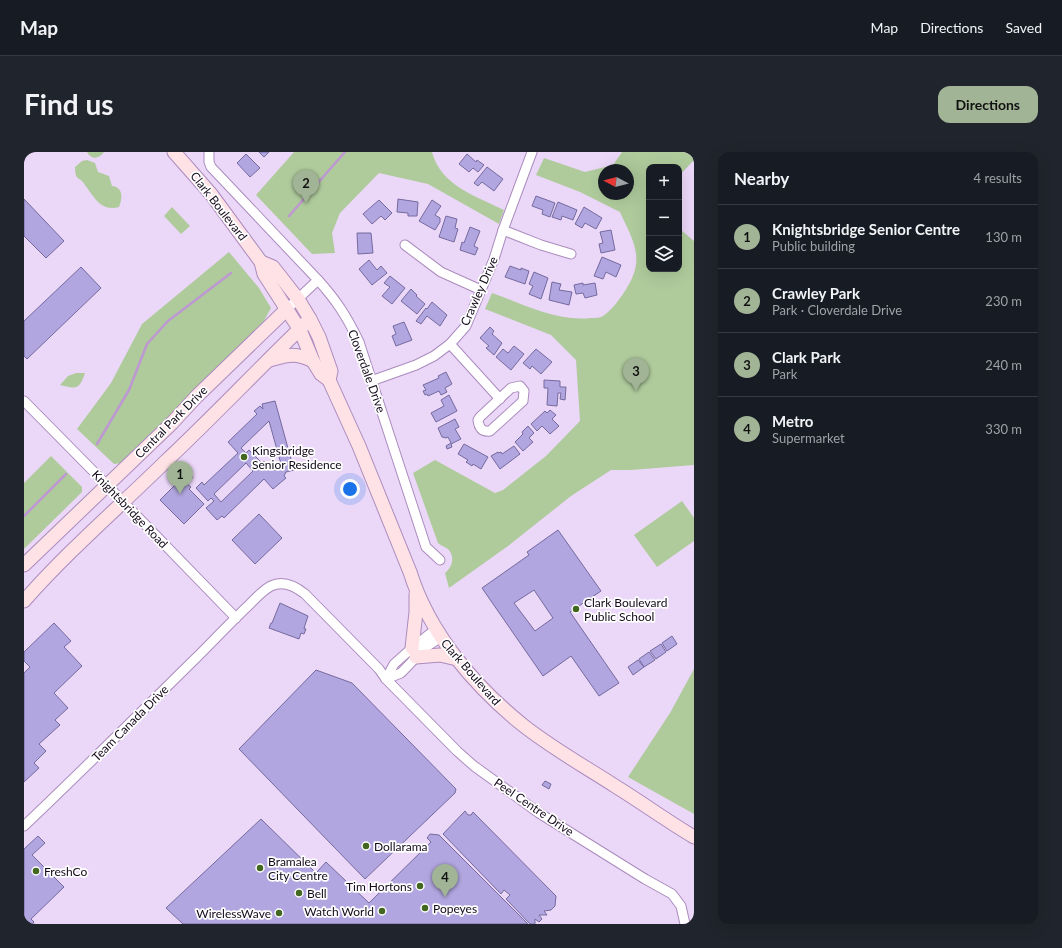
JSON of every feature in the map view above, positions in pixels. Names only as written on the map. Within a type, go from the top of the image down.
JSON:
[{"type":"street","name":"Clark Boulevard","points":[[174,152],[211,194],[261,262],[264,274],[288,309],[300,330],[314,361],[322,374],[329,380],[359,446],[416,590],[439,633],[457,659],[497,703],[525,727],[561,752],[694,837]]},
{"type":"street","name":"Cloverdale Drive","points":[[209,152],[209,162],[211,168],[328,290],[347,317],[359,342],[426,547],[440,560]]},
{"type":"street","name":"Crawley Drive","points":[[371,381],[416,365],[434,356],[450,344],[466,326],[494,259],[503,230],[532,152]]},
{"type":"street","points":[[503,230],[541,245],[571,254]]},
{"type":"street","points":[[405,244],[441,272],[481,290]]},
{"type":"street","name":"Clark Boulevard","points":[[261,262],[273,267],[298,299],[310,319],[319,337],[331,371],[329,380]]},
{"type":"street","name":"Central Park Drive","points":[[24,565],[318,280]]},
{"type":"street","name":"Central Park Drive","points":[[24,601],[41,581],[222,408],[310,319]]},
{"type":"street","points":[[450,344],[500,399]]},
{"type":"street","points":[[269,360],[297,354],[314,361]]},
{"type":"street","points":[[515,386],[520,386],[524,391],[523,401],[490,431],[483,430],[480,427],[478,420],[500,399],[515,386]]},
{"type":"street","name":"Knightsbridge Road","points":[[24,401],[236,618]]},
{"type":"street","name":"Peel Centre Drive","points":[[236,618],[271,586],[280,584],[293,586],[305,594],[379,669],[386,679],[457,751],[474,766],[540,813],[672,894],[681,906],[685,924]]},
{"type":"street","points":[[386,679],[401,673],[414,653],[416,590]]},
{"type":"street","name":"Team Canada Drive","points":[[24,826],[236,618]]},
{"type":"street","points":[[414,653],[426,647],[439,633]]},
{"type":"street","points":[[414,653],[440,655],[457,659]]},
{"type":"green space","points":[[87,152],[104,152],[95,158]]},
{"type":"green space","points":[[294,152],[432,152],[437,164],[451,182],[471,194],[504,210],[499,224],[428,184],[379,173],[340,213],[332,233],[335,253],[312,254],[256,195]]},
{"type":"green space","points":[[622,152],[694,152],[694,160],[682,173],[682,164],[646,164],[646,272],[682,272],[682,231],[694,241],[694,465],[631,470],[611,470],[571,496],[508,546],[449,588],[445,573],[451,565],[452,556],[449,550],[438,543],[413,473],[435,460],[495,493],[503,490],[546,456],[580,421],[576,360],[551,335],[485,309],[492,293],[553,315],[578,319],[599,318],[606,314],[618,301],[631,280],[635,270],[636,251],[630,233],[620,212],[580,192],[536,175],[544,158],[585,172],[598,169],[598,200],[634,200],[634,164],[614,164]]},
{"type":"green space","points":[[87,160],[95,163],[98,172],[109,176],[112,186],[118,188],[121,194],[119,207],[113,208],[103,205],[95,199],[83,182],[77,177],[75,167],[82,161]]},
{"type":"green space","points":[[172,207],[190,226],[181,234],[164,216]]},
{"type":"green space","points":[[229,252],[259,288],[271,308],[260,328],[122,463],[114,464],[77,429],[111,383],[142,324]]},
{"type":"green space","points":[[76,373],[85,373],[81,383],[77,387],[60,385],[68,376]]},
{"type":"green space","points":[[51,456],[82,487],[82,492],[24,549],[24,483]]},
{"type":"green space","points":[[682,501],[694,518],[694,541],[657,567],[634,535]]},
{"type":"green space","points":[[694,669],[694,814],[628,777],[670,713]]},
{"type":"building","points":[[259,152],[269,152],[264,157]]},
{"type":"building","points":[[246,154],[260,168],[250,177],[237,163]]},
{"type":"building","points":[[467,154],[476,162],[477,160],[484,165],[478,172],[473,168],[469,172],[459,164]]},
{"type":"building","points":[[487,167],[503,179],[494,191],[482,182],[478,186],[474,183]]},
{"type":"building","points":[[536,196],[555,203],[550,217],[542,214],[543,210],[532,206]]},
{"type":"building","points":[[24,199],[64,241],[46,258],[24,236]]},
{"type":"building","points":[[398,199],[418,202],[417,216],[408,216],[408,213],[397,212]]},
{"type":"building","points":[[379,200],[392,213],[385,220],[381,216],[372,224],[363,214]]},
{"type":"building","points":[[432,200],[441,206],[435,215],[440,218],[440,222],[435,230],[419,221]]},
{"type":"building","points":[[558,202],[577,210],[573,220],[562,216],[561,220],[552,217]]},
{"type":"building","points":[[584,207],[602,218],[596,229],[585,223],[582,228],[575,224]]},
{"type":"building","points":[[446,216],[457,219],[455,228],[458,229],[454,242],[439,237]]},
{"type":"building","points":[[470,227],[480,231],[474,246],[478,248],[475,255],[460,250],[462,242],[464,243]]},
{"type":"building","points":[[611,230],[615,250],[601,253],[599,244],[603,243],[600,232]]},
{"type":"building","points":[[357,233],[371,233],[373,253],[358,254]]},
{"type":"building","points":[[602,257],[621,265],[616,277],[606,272],[603,279],[594,276]]},
{"type":"building","points":[[369,260],[377,270],[381,266],[387,273],[372,285],[359,269]]},
{"type":"building","points":[[510,266],[529,271],[525,284],[505,277]]},
{"type":"building","points":[[81,267],[101,288],[27,359],[24,356],[24,321]]},
{"type":"building","points":[[534,272],[548,278],[541,299],[529,294],[533,286],[529,284]]},
{"type":"building","points":[[390,276],[405,288],[392,304],[382,296],[390,287],[384,283]]},
{"type":"building","points":[[552,282],[561,284],[559,290],[572,292],[569,305],[549,300]]},
{"type":"building","points":[[583,283],[583,285],[595,283],[597,295],[585,298],[583,293],[576,294],[574,285]]},
{"type":"building","points":[[411,289],[425,304],[417,314],[401,301]]},
{"type":"building","points":[[432,302],[447,315],[440,326],[427,316],[421,324],[416,321]]},
{"type":"building","points":[[404,322],[412,340],[396,346],[392,336],[396,334],[393,326]]},
{"type":"building","points":[[490,327],[494,331],[492,334],[502,343],[494,355],[486,348],[489,346],[480,338]]},
{"type":"building","points":[[514,346],[524,354],[511,370],[496,357],[503,349],[508,353]]},
{"type":"building","points":[[536,349],[552,362],[541,374],[532,366],[530,369],[523,363]]},
{"type":"building","points":[[446,372],[452,384],[445,388],[447,392],[441,395],[439,391],[428,396],[427,394],[425,395],[423,391],[426,390],[423,385],[439,378],[438,376]]},
{"type":"building","points":[[544,380],[560,381],[560,387],[566,387],[565,400],[560,399],[561,393],[558,393],[557,406],[547,405],[548,388],[544,388]]},
{"type":"building","points":[[449,395],[457,411],[436,422],[431,413],[444,406],[441,400]]},
{"type":"building","name":"Kingsbridge Senior Residence","points":[[275,401],[294,470],[286,472],[284,476],[286,478],[273,489],[264,479],[224,518],[222,516],[217,520],[206,508],[214,501],[211,498],[208,501],[196,488],[202,482],[204,485],[238,453],[228,442],[257,414],[254,411],[260,406],[263,409],[262,404]],"holes":[[[269,421],[281,464],[274,471],[264,461],[262,463],[249,450],[246,453],[241,448]],[[246,463],[253,471],[221,502],[214,494]]]},
{"type":"building","points":[[550,410],[556,415],[552,419],[559,426],[550,434],[542,426],[537,431],[531,424],[545,411],[547,413]]},
{"type":"building","points":[[455,419],[459,427],[455,429],[461,439],[451,444],[452,447],[447,449],[446,446],[451,443],[448,437],[442,437],[438,428]]},
{"type":"building","points":[[528,426],[534,433],[529,438],[533,442],[523,451],[515,442]]},
{"type":"building","points":[[464,444],[488,457],[481,469],[473,464],[472,466],[466,462],[468,460],[458,454]]},
{"type":"building","points":[[514,446],[520,454],[500,469],[491,456],[498,452],[501,452],[502,454]]},
{"type":"building","points":[[188,472],[193,477],[187,484],[191,487],[189,489],[204,504],[184,524],[160,500]]},
{"type":"building","points":[[259,514],[282,538],[255,564],[232,540]]},
{"type":"building","points":[[558,530],[601,591],[570,612],[619,683],[599,696],[571,656],[543,676],[482,588],[529,555],[527,552]],"holes":[[[534,590],[553,618],[535,631],[514,603]]]},
{"type":"building","points":[[280,603],[308,616],[304,629],[306,629],[304,634],[301,633],[299,639],[269,628]]},
{"type":"building","points":[[54,623],[71,641],[64,647],[82,666],[54,693],[68,708],[55,720],[60,725],[39,744],[46,751],[34,763],[39,768],[24,782],[24,673],[30,667],[24,661],[24,652]]},
{"type":"building","points":[[672,636],[677,644],[667,651],[662,643]]},
{"type":"building","points":[[661,644],[666,652],[656,659],[650,651]]},
{"type":"building","points":[[649,652],[655,660],[644,667],[639,659]]},
{"type":"building","points":[[638,660],[644,667],[633,675],[628,667]]},
{"type":"building","points":[[316,670],[352,683],[456,789],[455,793],[365,879],[239,749]]},
{"type":"building","points":[[545,781],[551,784],[549,789],[542,785]]},
{"type":"building","points":[[465,811],[468,815],[471,815],[473,812],[556,896],[555,906],[551,910],[544,911],[547,915],[539,915],[542,919],[539,922],[535,919],[535,924],[530,924],[506,899],[510,895],[504,890],[501,894],[443,834]]},
{"type":"building","name":"Bramalea City Centre","points":[[261,819],[316,873],[326,862],[369,903],[431,842],[427,838],[430,834],[439,835],[528,924],[183,924],[166,908]]},
{"type":"building","name":"FreshCo","points":[[38,836],[45,843],[32,855],[64,887],[31,919],[34,922],[32,924],[24,924],[24,849]]},
{"type":"waterway","points":[[289,216],[345,152]]},
{"type":"waterway","points":[[97,444],[129,390],[147,344],[168,321],[231,273]]},
{"type":"waterway","points":[[24,516],[66,474]]},
{"type":"place","name":"Crawley Park","points":[[306,203]]},
{"type":"place","name":"Clark Park","points":[[636,391]]},
{"type":"place","name":"Kingsbridge Senior Residence","points":[[244,457]]},
{"type":"place","name":"Knightsbridge Senior Centre","points":[[180,494]]},
{"type":"place","name":"Clark Boulevard Public School","points":[[576,609]]},
{"type":"place","name":"Dollarama","points":[[366,846]]},
{"type":"place","name":"Bramalea City Centre","points":[[260,868]]},
{"type":"place","name":"FreshCo","points":[[36,871]]},
{"type":"place","name":"Tim Hortons","points":[[420,886]]},
{"type":"place","name":"Bell","points":[[299,893]]},
{"type":"place","name":"Metro","points":[[445,897]]},
{"type":"place","name":"Popeyes","points":[[425,908]]},
{"type":"place","name":"Watch World","points":[[382,911]]},
{"type":"place","name":"WirelessWave","points":[[279,913]]}]
